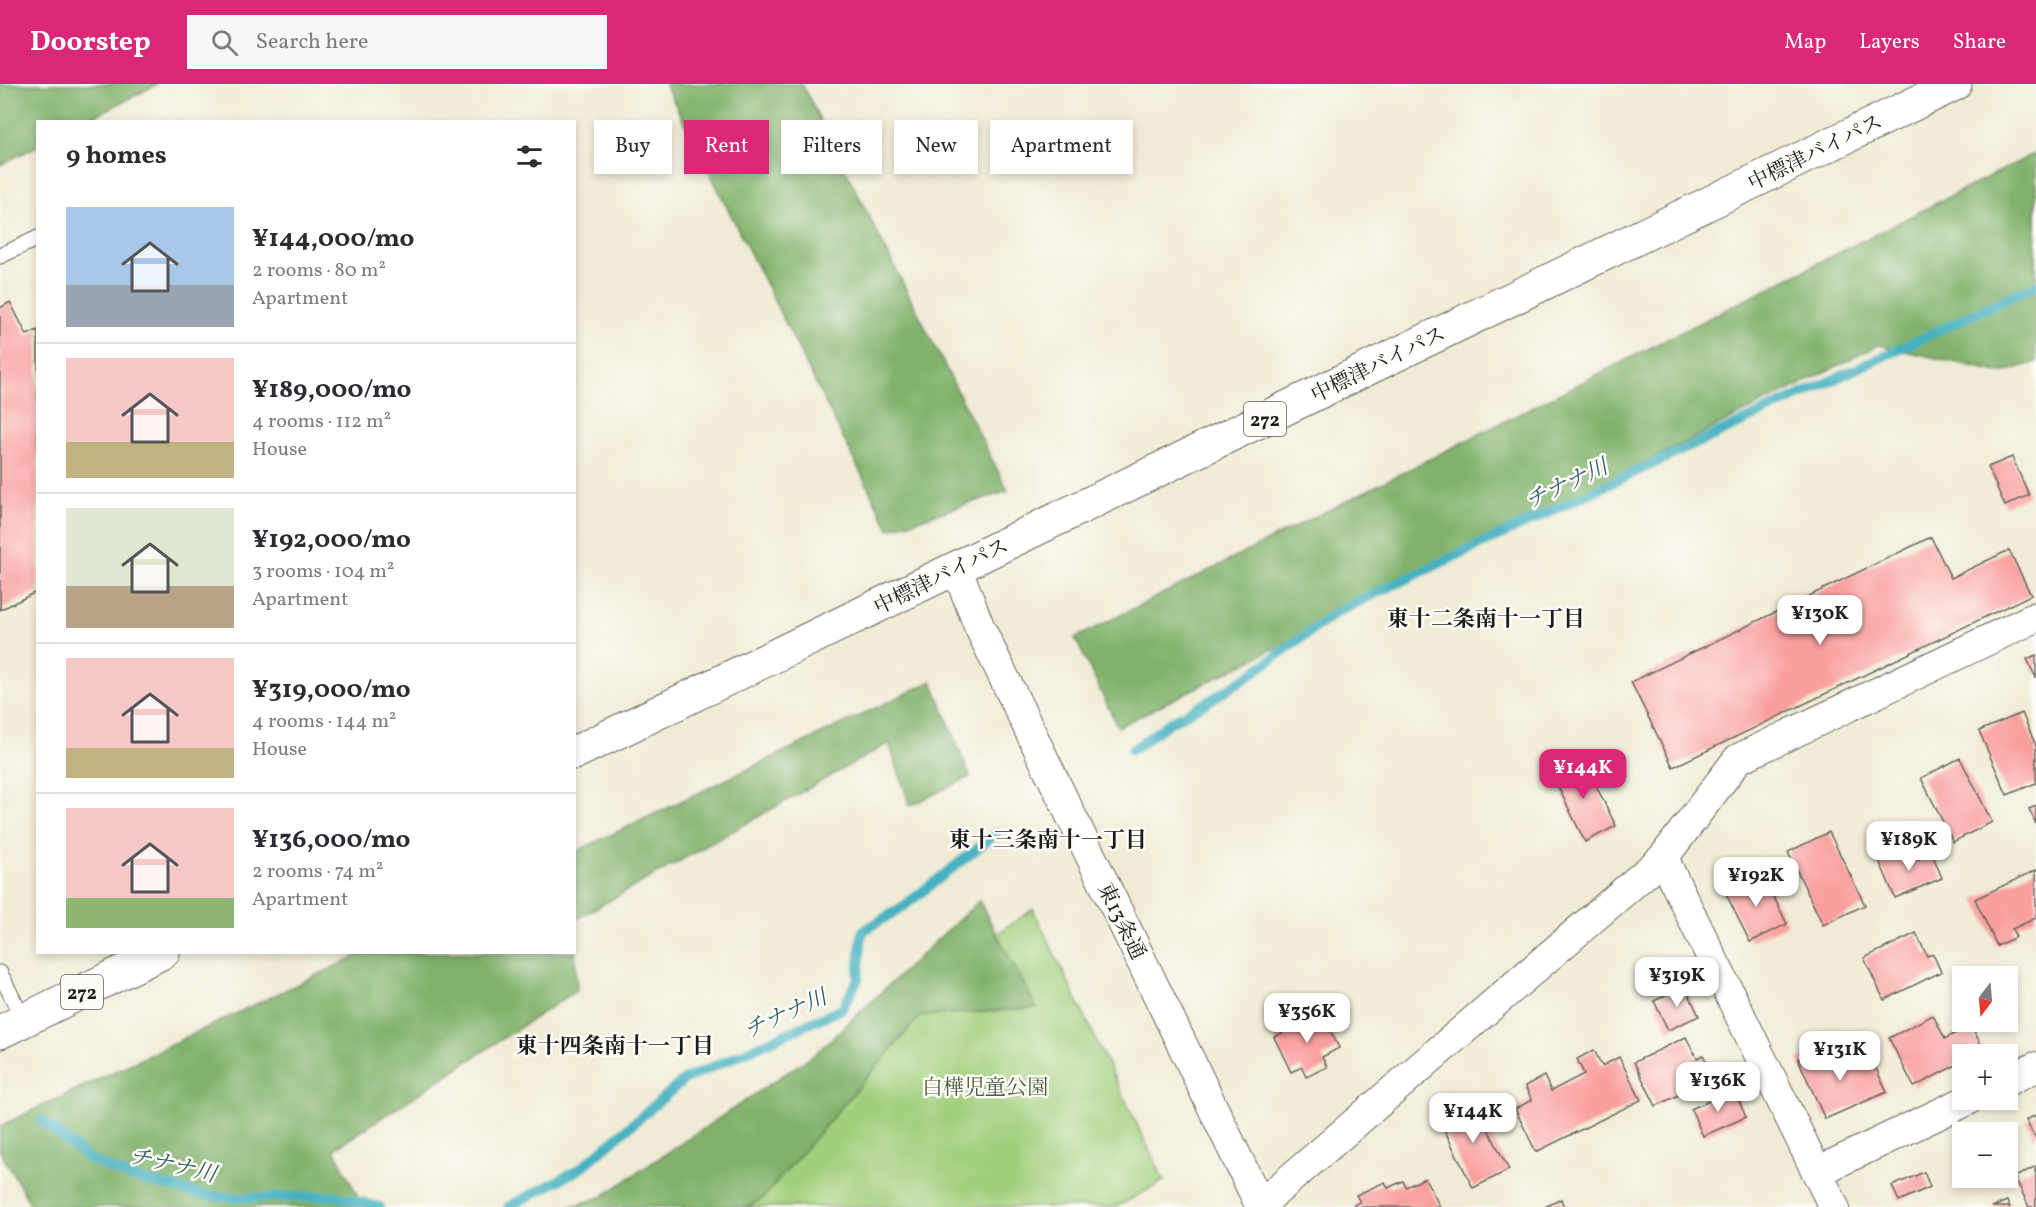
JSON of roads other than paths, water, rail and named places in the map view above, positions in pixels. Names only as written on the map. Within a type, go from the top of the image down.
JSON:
[{"type":"highway","name":"中標津バイパス","points":[[576,752],[1954,84]]},
{"type":"highway","name":"272","points":[[12,1027],[159,954]]},
{"type":"street","name":"東13条通","points":[[957,569],[979,626],[1261,1206]]},
{"type":"street","points":[[1261,1206],[1663,858],[1738,759],[2036,617]]},
{"type":"street","points":[[1663,858],[1817,1172],[1828,1205]]},
{"type":"street","points":[[2018,1076],[2036,1067]]},
{"type":"street","points":[[1817,1172],[1952,1108]]},
{"type":"lane","points":[[0,256],[36,239]]},
{"type":"lane","points":[[0,973],[12,1027]]},
{"type":"waterway","name":"チナナ川","points":[[1132,750],[1169,723],[1250,675],[1340,610],[2036,285]]},
{"type":"waterway","name":"チナナ川","points":[[508,1207],[580,1169],[685,1079],[842,1009],[858,979],[862,932],[904,906],[997,833]]},
{"type":"waterway","name":"チナナ川","points":[[42,1121],[89,1159],[130,1177],[208,1196],[242,1198],[336,1196],[380,1207]]},
{"type":"district","name":"東十二条南十一丁目","points":[[1486,618]]},
{"type":"district","name":"東十三条南十一丁目","points":[[1048,839]]},
{"type":"district","name":"東十四条南十一丁目","points":[[615,1045]]},
{"type":"park label","name":"白樺児童公園","points":[[985,1087]]}]
